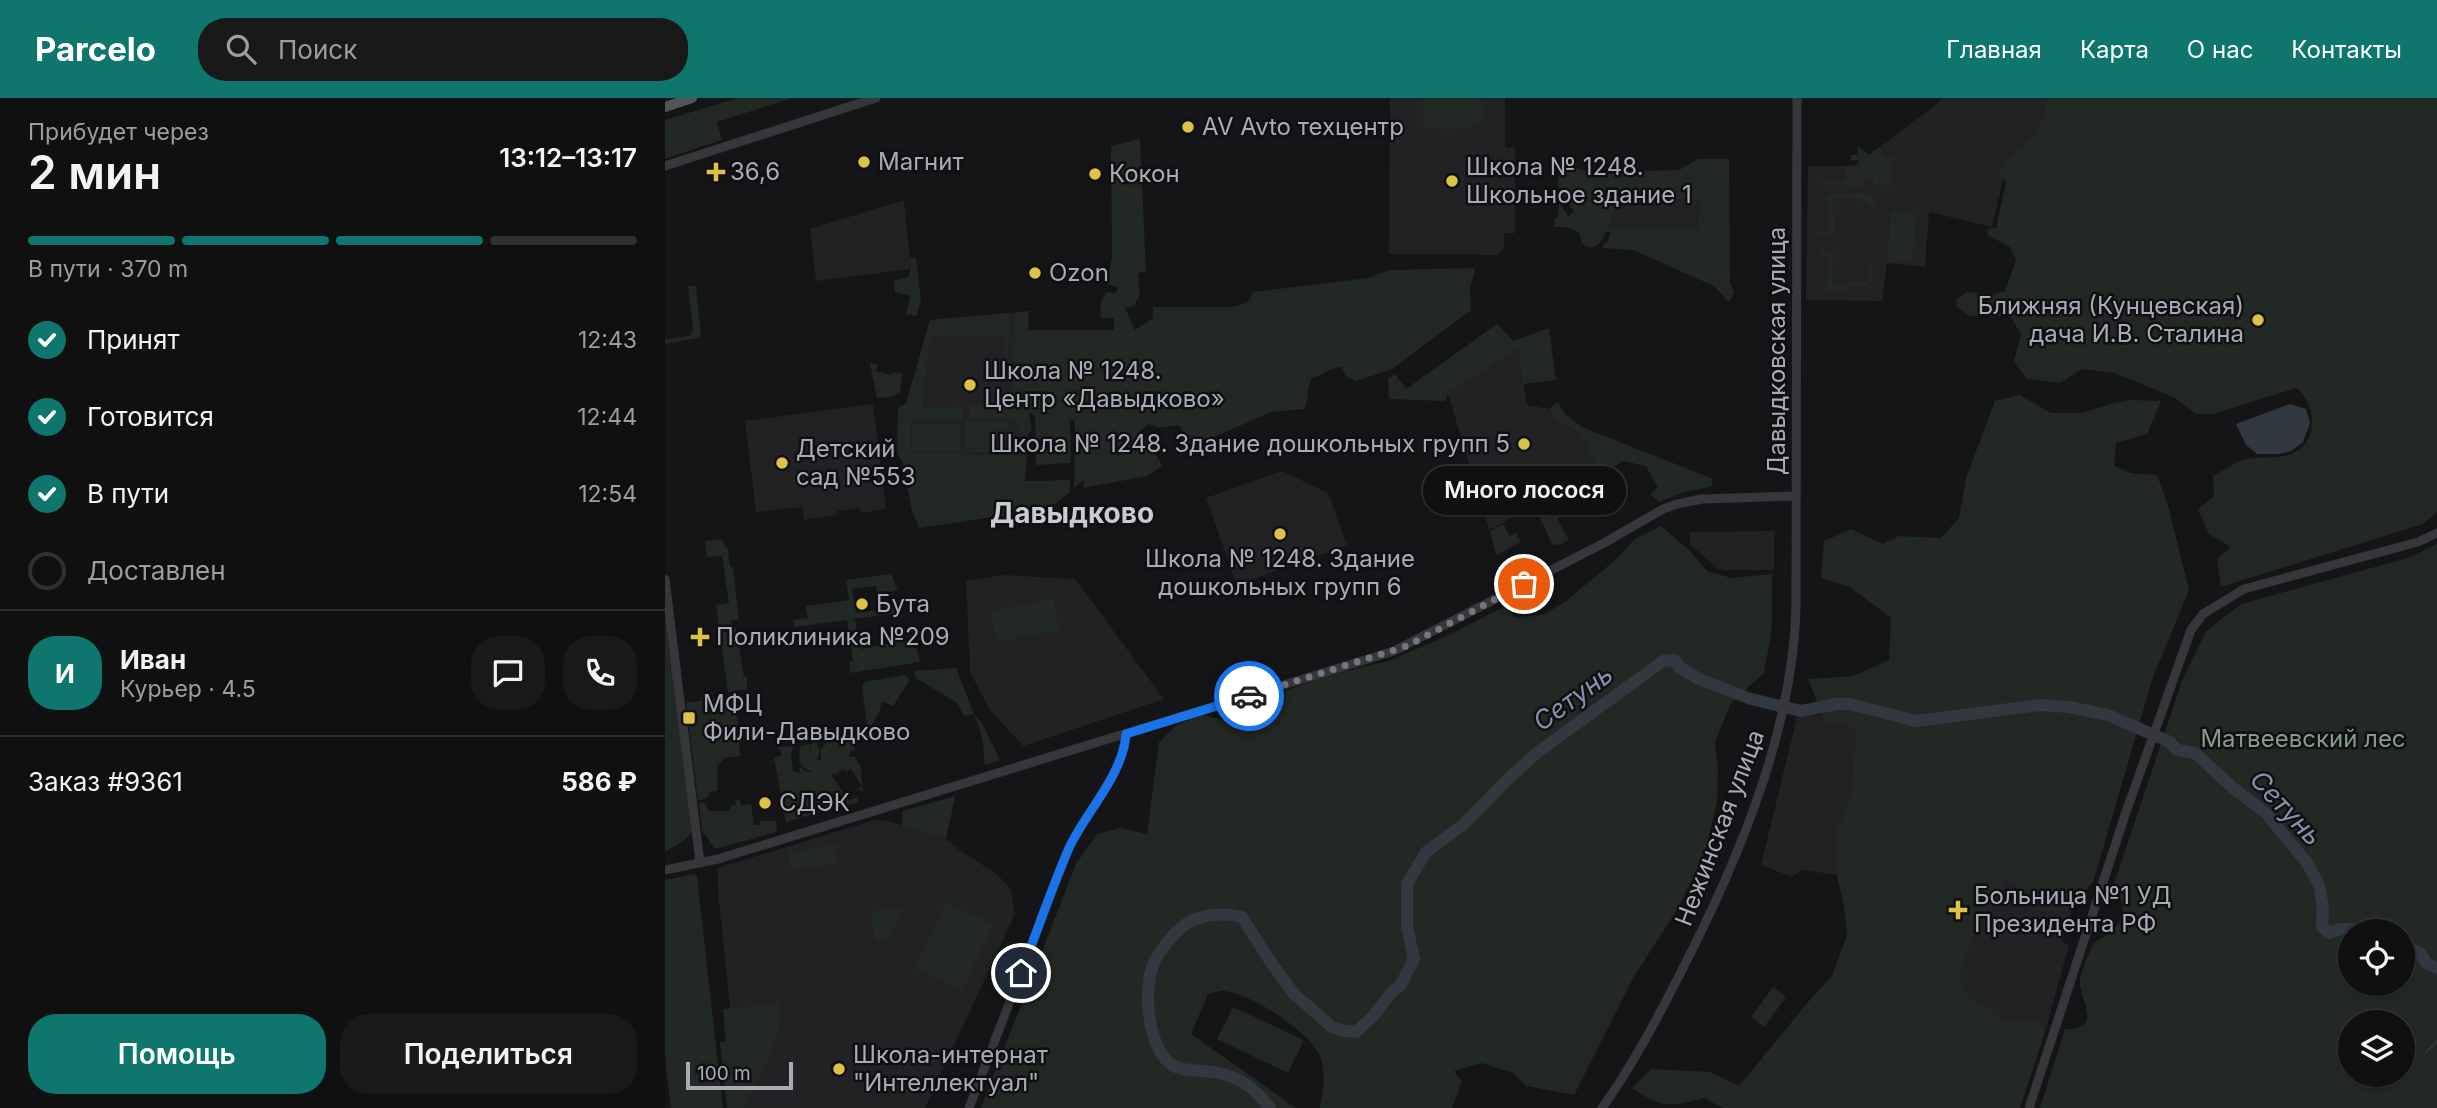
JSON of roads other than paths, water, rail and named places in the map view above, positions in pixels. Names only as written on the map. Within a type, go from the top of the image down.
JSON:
[{"type":"main road","points":[[665,107],[692,98]]},
{"type":"street","points":[[665,166],[876,98]]},
{"type":"street","name":"Давыдковская улица","points":[[665,870],[718,859],[1407,646],[1677,504],[1702,499],[1796,496],[1797,98]]},
{"type":"street","name":"Нежинская улица","points":[[1602,1108],[1650,1031],[1697,941],[1730,868],[1780,728],[1789,685],[1796,626],[1796,496]]},
{"type":"street","points":[[2029,1108],[2191,630],[2203,614],[2244,589],[2419,542],[2437,533]]},
{"type":"street","points":[[665,579],[700,863]]},
{"type":"street","points":[[969,1108],[1068,850],[1117,767],[1126,734]]},
{"type":"waterway","name":"Сетунь","points":[[1270,1108],[1249,1086],[1233,1077],[1180,1068],[1164,1057],[1152,1031],[1148,1000],[1151,971],[1170,938],[1195,919],[1219,915],[1242,917],[1294,994],[1332,1027],[1356,1032],[1400,986],[1414,959],[1407,926],[1407,884],[1426,852],[1464,824],[1538,752],[1663,661],[1675,660],[1679,667],[1699,679],[1751,699],[1801,711],[1850,704],[1916,721],[2040,705],[2069,707],[2108,715],[2170,742],[2177,750],[2195,753],[2233,788],[2266,813],[2307,863],[2319,885],[2323,908],[2322,927],[2329,933],[2338,930]]},
{"type":"waterway","name":"Сетунь","points":[[2415,951],[2421,954],[2426,963],[2437,968]]},
{"type":"waterway","points":[[2426,1052],[2437,1042]]},
{"type":"place","name":"AV Avto техцентр","points":[[1188,127]]},
{"type":"place","name":"Магнит","points":[[864,162]]},
{"type":"place","name":"36,6","points":[[716,172]]},
{"type":"place","name":"Кокон","points":[[1095,174]]},
{"type":"place","name":"Школа № 1248. Школьное здание 1","points":[[1452,181]]},
{"type":"place","name":"Ozon","points":[[1035,273]]},
{"type":"place","name":"Ближняя (Кунцевская) дача И.В. Сталина","points":[[2258,320]]},
{"type":"place","name":"Школа № 1248. Центр «Давыдково»","points":[[970,385]]},
{"type":"place","name":"Школа № 1248. Здание дошкольных групп 5","points":[[1524,444]]},
{"type":"place","name":"Детский сад №553","points":[[782,463]]},
{"type":"place","name":"Школа № 1248. Здание дошкольных групп 6","points":[[1280,534]]},
{"type":"place","name":"Много лосося","points":[[1524,584]]},
{"type":"place","name":"Бута","points":[[862,604]]},
{"type":"place","name":"Поликлиника №209","points":[[700,637]]},
{"type":"place","name":"МФЦ Фили-Давыдково","points":[[689,718]]},
{"type":"place","name":"СДЭК","points":[[765,803]]},
{"type":"place","name":"Больница №1 УД Президента РФ","points":[[1958,910]]},
{"type":"place","name":"Школа-интернат \"Интеллектуал\"","points":[[839,1069]]},
{"type":"district","name":"Давыдково","points":[[1072,513]]},
{"type":"park label","name":"Матвеевский лес","points":[[2303,739]]}]
